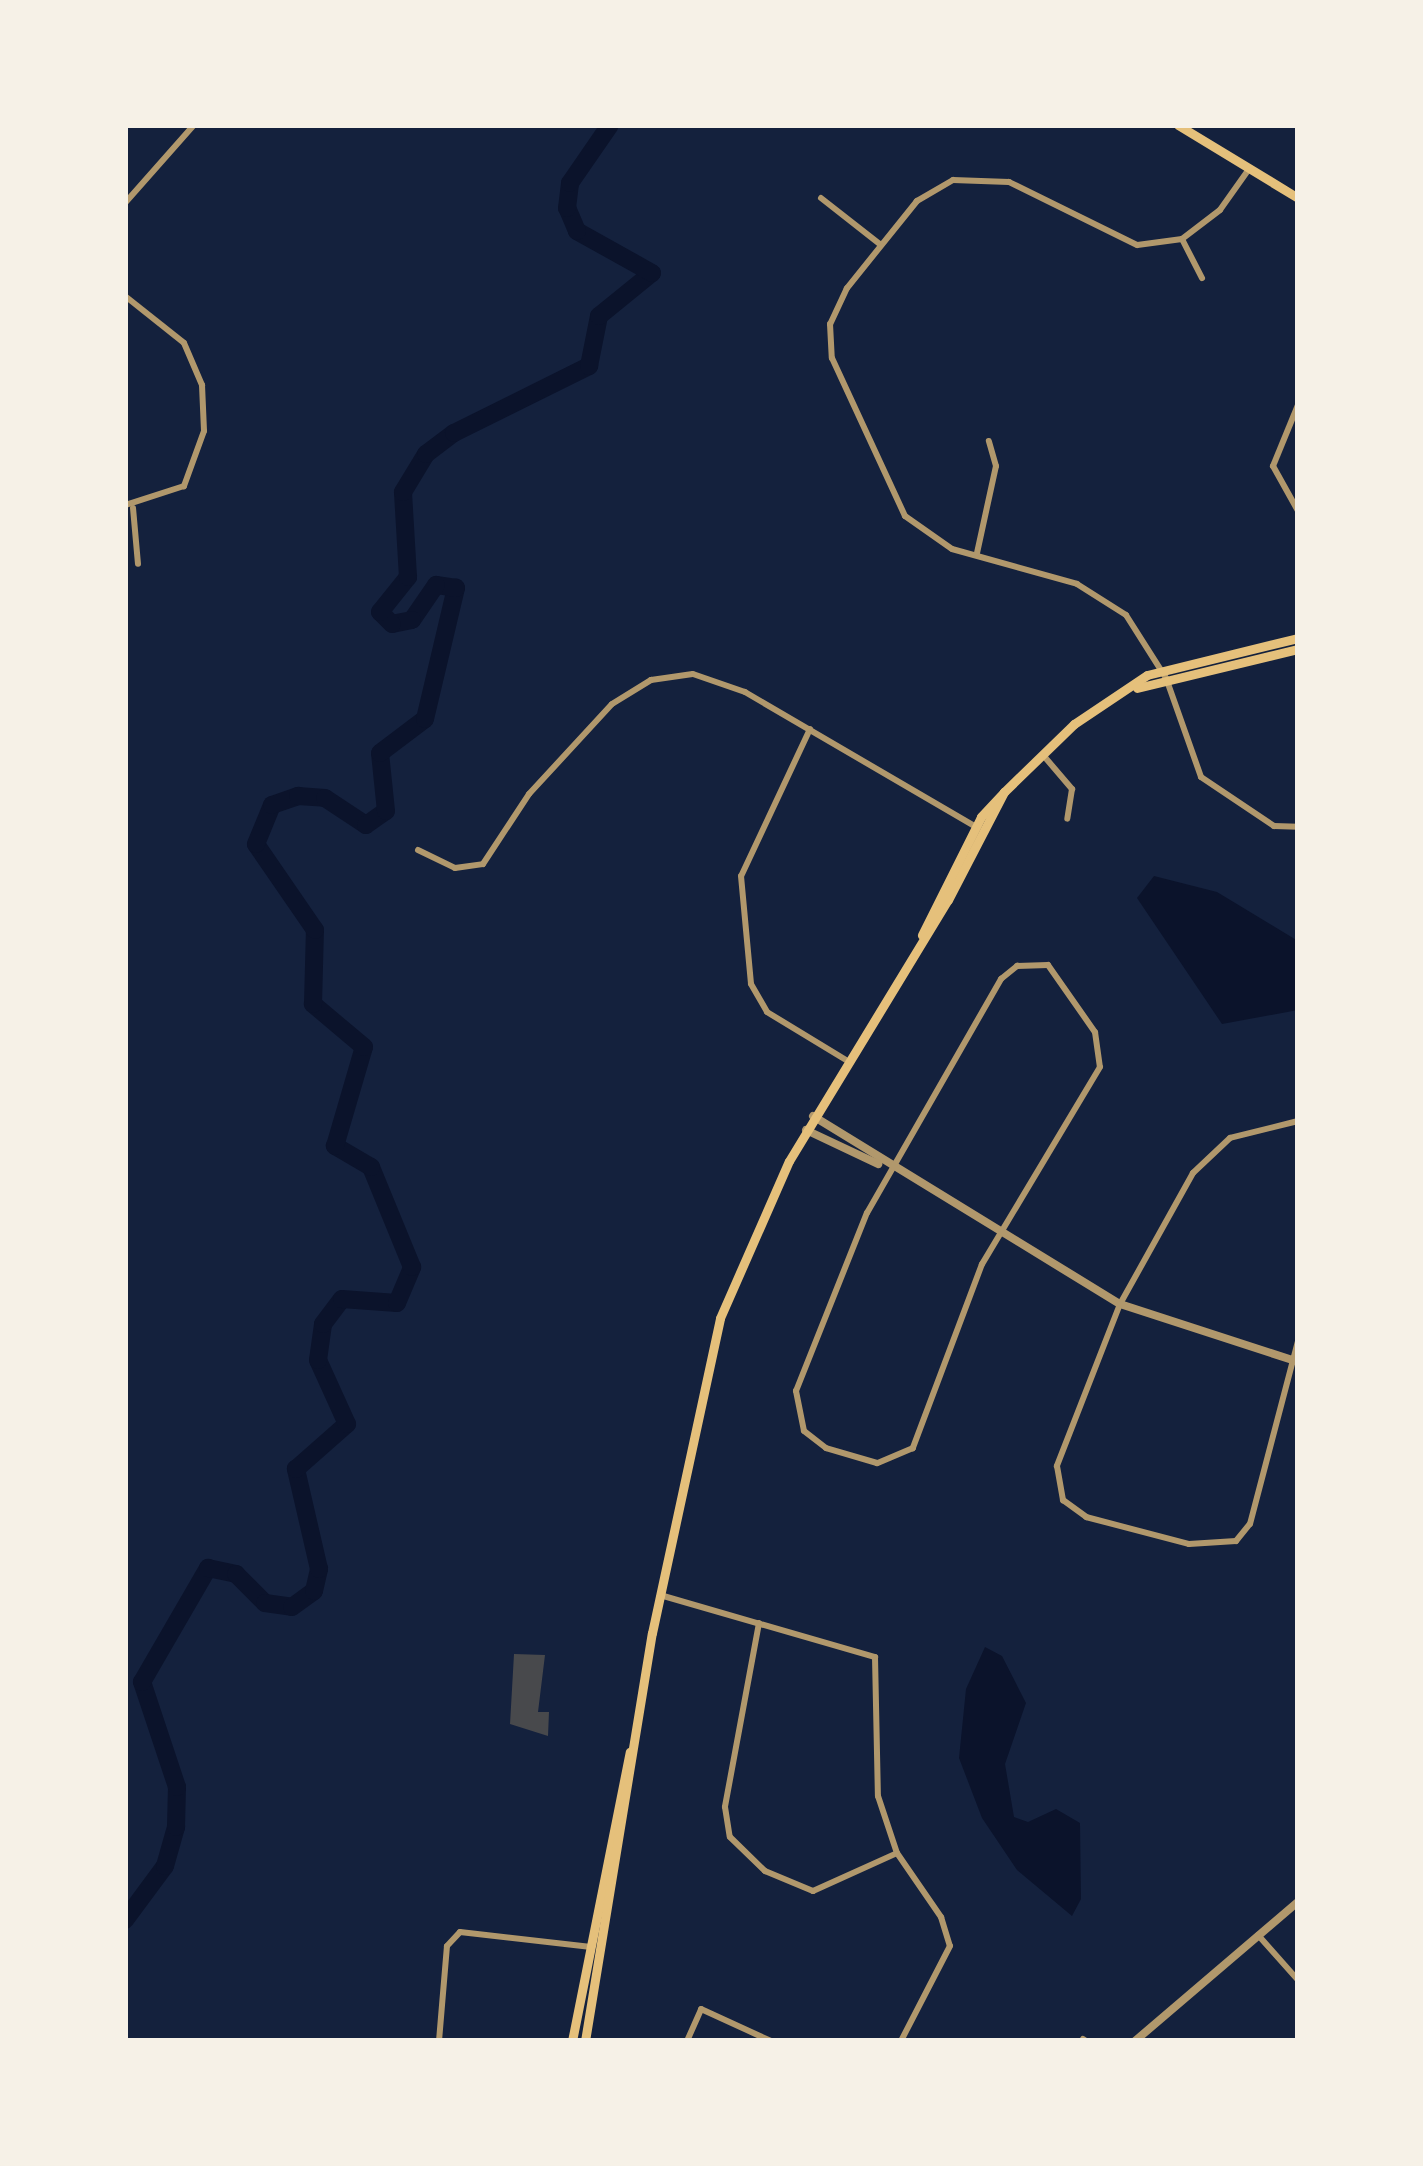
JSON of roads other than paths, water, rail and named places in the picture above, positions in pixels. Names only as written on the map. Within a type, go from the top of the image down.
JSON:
[{"type":"main road","points":[[1178,125],[1298,198]]},
{"type":"main road","points":[[585,2041],[660,1595],[720,1318],[806,1130],[1004,792],[1042,754],[1161,669],[1298,638]]},
{"type":"main road","points":[[1130,690],[1298,649]]},
{"type":"main road","points":[[572,2041],[634,1740]]},
{"type":"street","points":[[125,203],[194,125]]},
{"type":"street","points":[[1250,168],[1220,210],[1182,240],[1137,245],[1009,182],[953,180],[917,201],[881,244],[830,324],[832,358],[890,498],[931,540],[1096,594],[1140,630],[1166,680],[1202,777],[1274,826],[1298,828]]},
{"type":"street","points":[[821,198],[881,244]]},
{"type":"street","points":[[1182,240],[1202,278]]},
{"type":"street","points":[[125,296],[184,343],[202,385],[204,430],[184,486],[129,506],[138,564]]},
{"type":"street","points":[[1298,405],[1273,466],[1298,511]]},
{"type":"street","points":[[977,553],[996,466],[989,441]]},
{"type":"street","points":[[418,850],[456,868],[483,864],[556,761],[651,680],[720,680],[981,830]]},
{"type":"street","points":[[810,729],[741,876],[751,984],[767,1012],[846,1060]]},
{"type":"street","points":[[1042,754],[1072,790],[1067,820]]},
{"type":"street","points":[[1048,965],[1083,1008],[1101,1044],[1100,1067],[1000,1233],[913,1448],[890,1463],[849,1455],[804,1431],[796,1391],[889,1168],[1008,972],[1048,965]]},
{"type":"street","points":[[814,1116],[889,1168],[1120,1304],[1296,1362]]},
{"type":"street","points":[[1298,1121],[1230,1138],[1193,1172],[1120,1304],[1057,1466],[1062,1500],[1086,1517],[1189,1544],[1236,1541],[1250,1524],[1296,1362],[1298,1341]]},
{"type":"street","points":[[806,1130],[889,1168]]},
{"type":"street","points":[[660,1595],[875,1657],[874,1773],[897,1853],[941,1917],[950,1946],[901,2041]]},
{"type":"street","points":[[759,1622],[725,1807],[730,1838],[764,1871],[812,1890],[897,1853]]},
{"type":"street","points":[[1135,2041],[1298,1902]]},
{"type":"street","points":[[439,2041],[448,1946],[460,1932],[602,1948]]},
{"type":"street","points":[[1258,1934],[1298,1980]]},
{"type":"street","points":[[686,2041],[701,2009],[771,2041]]},
{"type":"water","points":[[1154,876],[1217,892],[1298,941],[1298,1010],[1222,1024],[1137,898]]},
{"type":"water","points":[[985,1647],[1002,1656],[1026,1703],[1005,1764],[1014,1817],[1028,1822],[1056,1809],[1080,1823],[1081,1899],[1072,1916],[1017,1870],[982,1818],[959,1758],[966,1689]]},
{"type":"waterway","points":[[125,1920],[165,1866],[176,1827],[177,1787],[142,1682],[208,1568],[236,1574],[265,1603],[292,1607],[314,1591],[319,1569],[296,1469],[347,1424],[318,1360],[323,1324],[342,1299],[397,1303],[412,1267],[371,1167],[335,1146],[364,1047],[313,1004],[315,930],[256,844],[272,805],[298,796],[325,798],[366,825],[386,811],[380,753],[425,719],[456,588],[436,585],[412,620],[392,624],[380,612],[408,577],[403,492],[426,454],[454,433],[589,366],[599,316],[652,273],[577,231],[567,208],[570,183],[610,125]]}]
